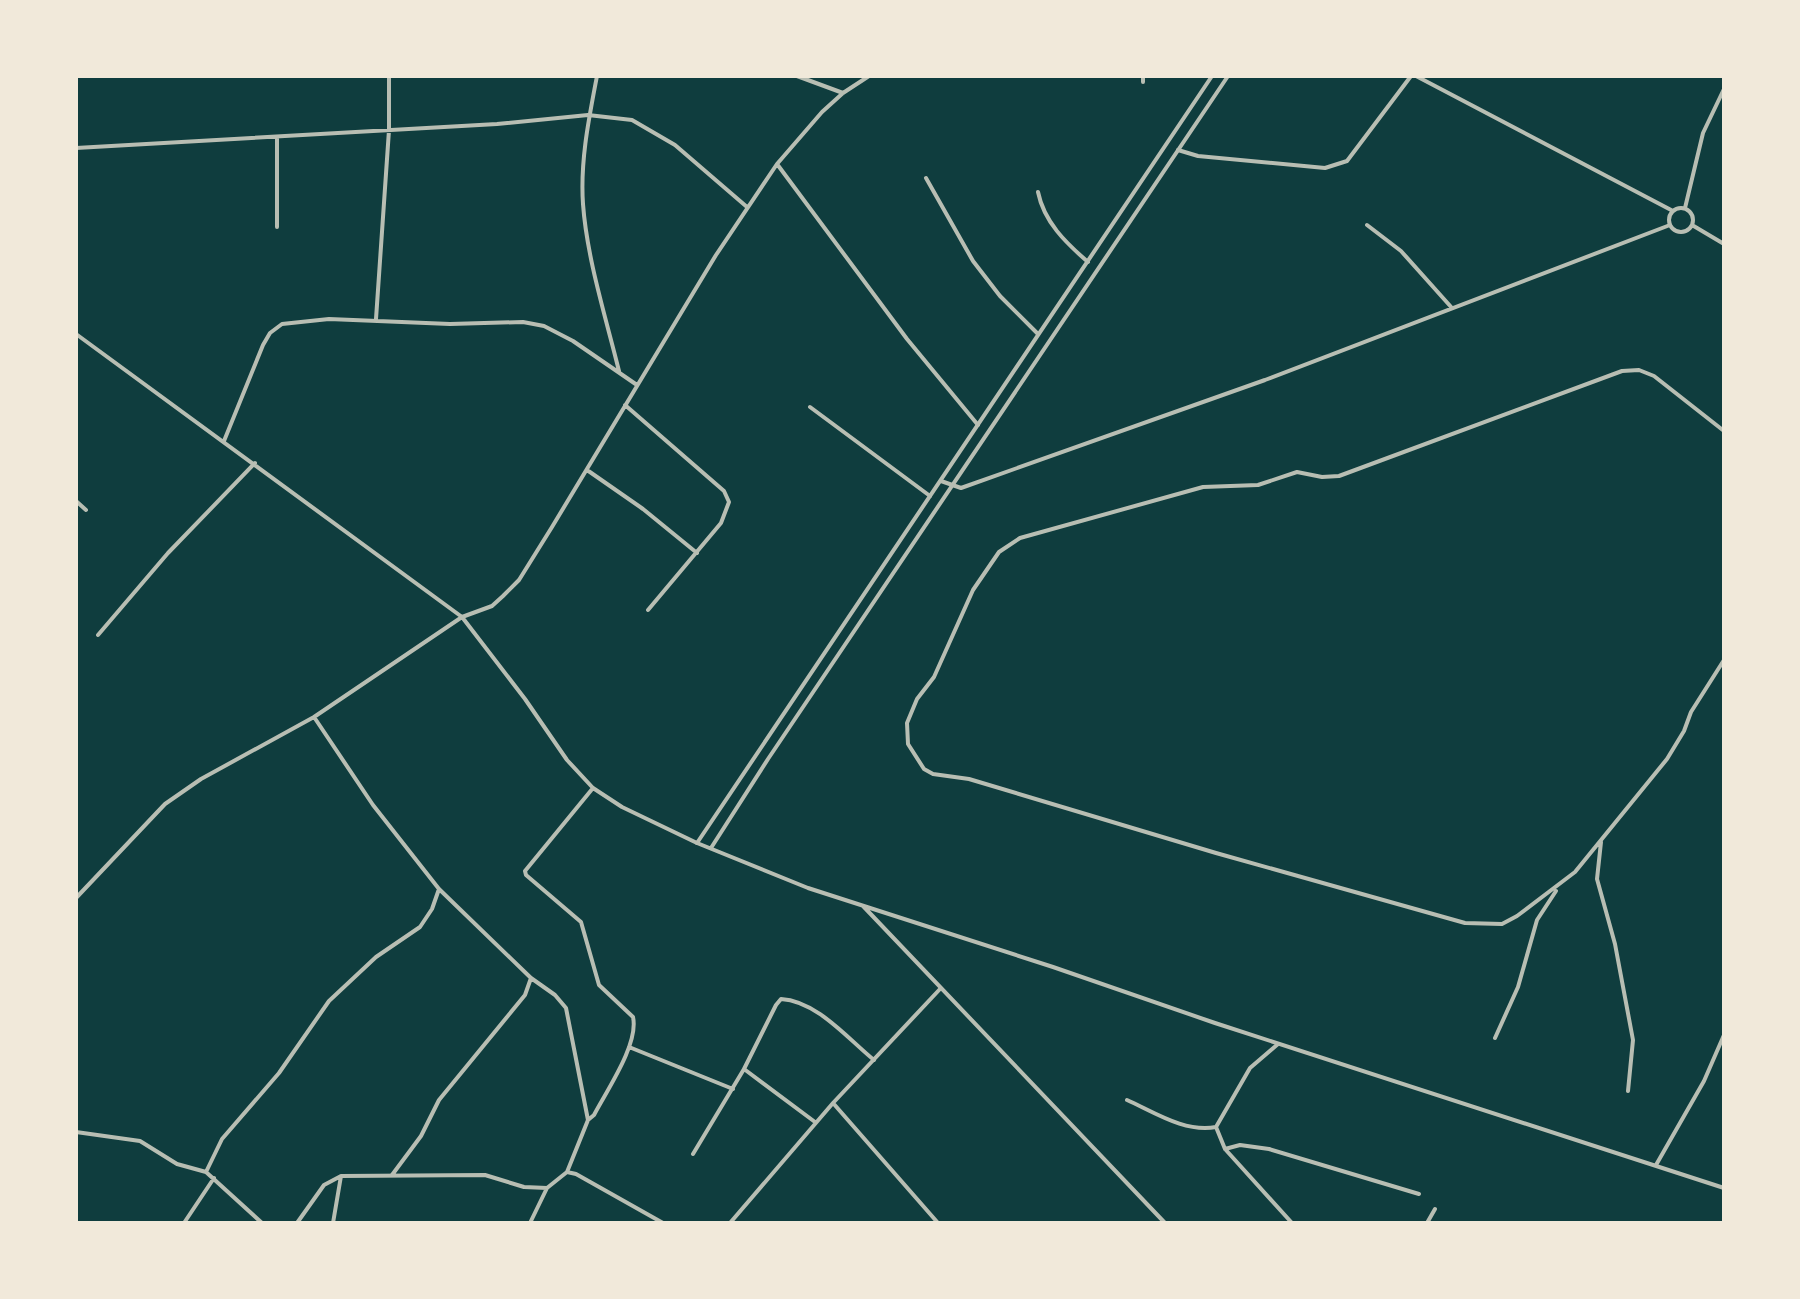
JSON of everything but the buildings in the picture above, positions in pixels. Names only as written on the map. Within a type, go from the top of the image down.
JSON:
[{"type":"street","points":[[376,319],[389,130],[389,76]]},
{"type":"street","points":[[597,76],[588,115],[583,204],[619,374]]},
{"type":"street","points":[[797,76],[843,93]]},
{"type":"street","points":[[76,898],[165,804],[201,779],[314,717],[462,617],[492,606],[519,580],[777,164],[799,136],[843,93],[869,76]]},
{"type":"street","points":[[697,843],[1212,76]]},
{"type":"street","points":[[711,848],[1228,76]]},
{"type":"street","points":[[1178,150],[1198,156],[1325,168],[1347,161],[1414,76],[1673,211],[1685,208]]},
{"type":"street","points":[[1685,208],[1703,133],[1724,89]]},
{"type":"street","points":[[76,148],[277,138],[588,115],[632,120],[675,145],[748,207]]},
{"type":"street","points":[[277,138],[277,227]]},
{"type":"street","points":[[777,164],[907,339],[978,425]]},
{"type":"street","points":[[926,178],[973,261],[1000,296],[1038,334]]},
{"type":"street","points":[[1038,192],[1052,224],[1067,245],[1088,262]]},
{"type":"street","points":[[1685,208],[1692,215],[1692,225]]},
{"type":"street","points":[[1670,225],[1669,217],[1673,211]]},
{"type":"street","points":[[1367,225],[1401,251],[1452,308]]},
{"type":"street","points":[[1670,225],[1681,232],[1692,225]]},
{"type":"street","points":[[940,480],[961,488],[1265,380],[1670,225]]},
{"type":"street","points":[[1692,225],[1724,244]]},
{"type":"street","points":[[224,441],[263,345],[270,333],[282,324],[329,319],[450,324],[523,322],[544,326],[573,341],[638,385]]},
{"type":"street","points":[[76,334],[462,617],[567,760],[593,788],[622,807],[697,843],[808,888],[1724,1188]]},
{"type":"street","points":[[1724,431],[1654,376],[1639,370],[1622,371],[1339,476],[1322,477],[1297,472],[1258,485],[1203,487],[1020,538],[999,552],[973,590],[934,677],[917,699],[907,723],[908,744],[924,769],[933,774],[969,779],[1465,923],[1502,924],[1575,872],[1602,840],[1667,759],[1684,731],[1691,712],[1724,660]]},
{"type":"street","points":[[625,405],[724,491],[729,502],[721,523],[648,610]]},
{"type":"street","points":[[810,407],[930,496]]},
{"type":"street","points":[[98,635],[168,553],[255,463]]},
{"type":"street","points":[[587,470],[643,509],[697,554]]},
{"type":"street","points":[[76,501],[86,510]]},
{"type":"street","points":[[314,717],[373,805],[439,889],[566,1008],[588,1120]]},
{"type":"street","points":[[530,1223],[547,1188],[567,1172],[588,1120],[594,1115],[629,1047],[634,1023],[633,1017],[599,985],[581,922],[525,871],[593,788]]},
{"type":"street","points":[[1602,840],[1597,879],[1615,944],[1633,1040],[1628,1091]]},
{"type":"street","points":[[1495,1038],[1518,987],[1537,920],[1559,885]]},
{"type":"street","points":[[206,1172],[222,1139],[279,1073],[329,1001],[376,957],[420,927],[432,909],[439,889]]},
{"type":"street","points":[[862,905],[1165,1223]]},
{"type":"street","points":[[392,1175],[421,1136],[439,1100],[525,995],[531,978]]},
{"type":"street","points":[[730,1223],[833,1103],[940,989]]},
{"type":"street","points":[[693,1154],[733,1089],[781,999],[802,1004],[828,1021],[874,1060]]},
{"type":"street","points":[[1656,1165],[1704,1081],[1724,1035]]},
{"type":"street","points":[[1216,1127],[1250,1068],[1279,1043]]},
{"type":"street","points":[[629,1047],[733,1089]]},
{"type":"street","points":[[744,1069],[816,1123]]},
{"type":"street","points":[[1127,1100],[1191,1128],[1216,1127]]},
{"type":"street","points":[[833,1103],[938,1223]]},
{"type":"street","points":[[1216,1127],[1225,1149],[1292,1223]]},
{"type":"street","points":[[76,1132],[140,1141],[177,1164],[206,1172],[262,1223]]},
{"type":"street","points":[[1225,1149],[1240,1145],[1269,1149],[1419,1194]]},
{"type":"street","points":[[567,1172],[576,1174],[663,1223]]},
{"type":"street","points":[[297,1223],[324,1185],[341,1176],[485,1175],[524,1187],[547,1188]]},
{"type":"street","points":[[333,1223],[341,1176]]},
{"type":"street","points":[[184,1223],[214,1178]]},
{"type":"street","points":[[1427,1223],[1435,1209]]}]
